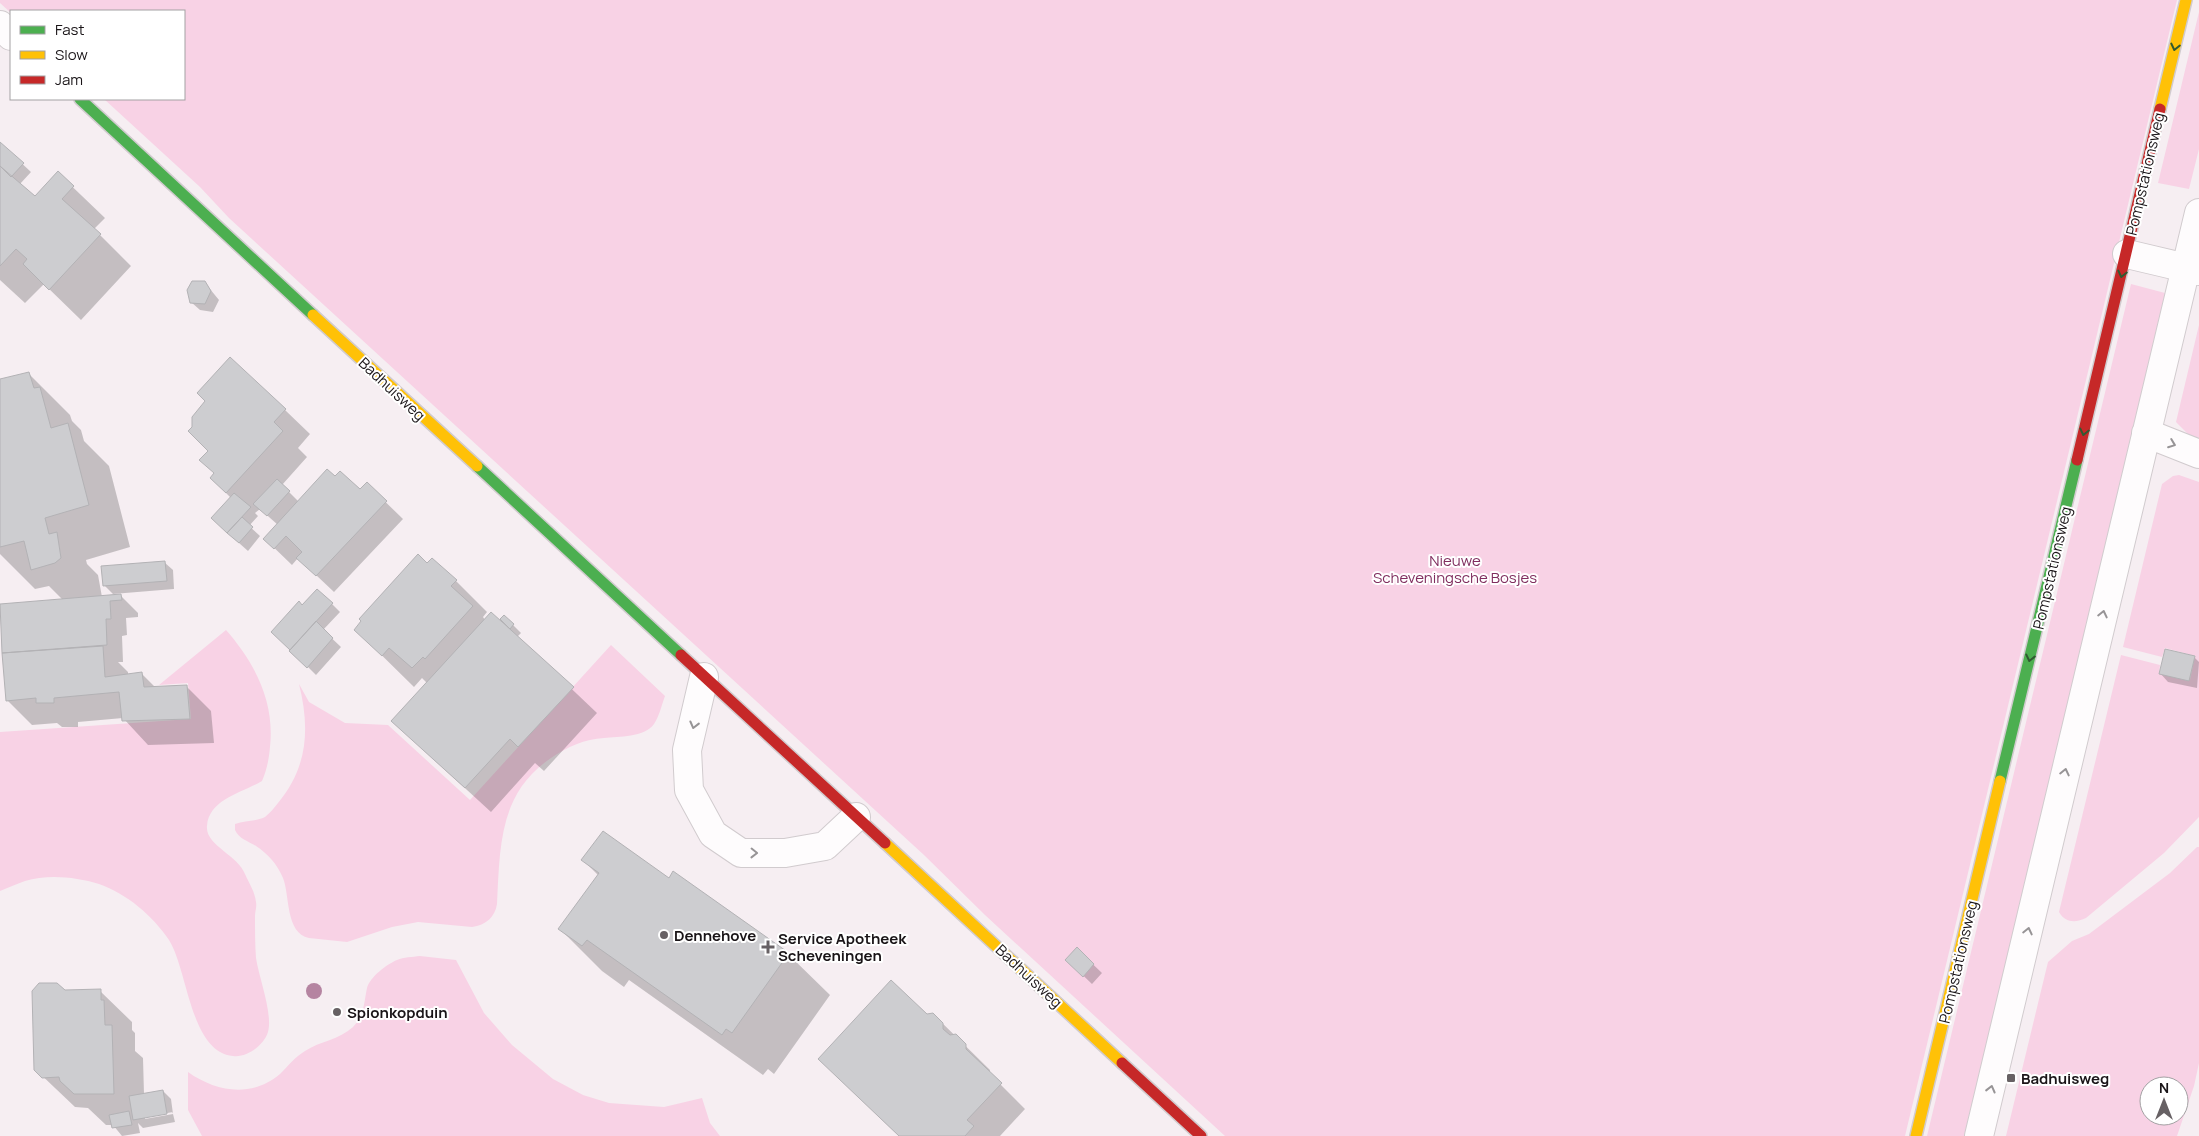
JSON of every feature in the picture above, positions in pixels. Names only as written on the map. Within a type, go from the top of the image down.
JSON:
[{"type":"street","name":"Pompstationsweg","points":[[1916,1136],[2186,0]]},
{"type":"street","points":[[0,25],[10,35]]},
{"type":"street","name":"Badhuisweg","points":[[81,100],[1201,1136]]},
{"type":"street","points":[[1979,1136],[2146,433],[2193,269],[2199,213]]},
{"type":"street","points":[[2127,254],[2193,269]]},
{"type":"street","points":[[2146,433],[2199,454]]},
{"type":"street","points":[[704,678],[687,750],[689,790],[713,834],[741,853],[785,853],[825,846],[856,817]]},
{"type":"green space","name":"Nieuwe Scheveningsche Bosjes","points":[[0,0],[2177,0],[1905,1136],[1225,1136],[985,915],[924,855],[229,218],[200,187],[105,100],[185,100],[185,10],[10,10],[10,12],[0,3]]},
{"type":"green space","points":[[2199,12],[2199,149],[2189,189],[2158,183]]},
{"type":"green space","points":[[2131,284],[2165,293],[1990,1028],[1964,1136],[1927,1136]]},
{"type":"green space","points":[[2199,325],[2199,439],[2188,434],[2176,422]]},
{"type":"green space","points":[[2179,475],[2199,482],[2199,817],[2164,853],[2086,918],[2071,921],[2061,916],[2059,912],[2121,655],[2160,665],[2159,674],[2190,680],[2195,656],[2165,648],[2162,657],[2123,647],[2162,484],[2173,476]]},
{"type":"green space","points":[[226,630],[246,656],[261,684],[266,699],[271,730],[268,760],[262,781],[220,803],[209,817],[207,826],[211,839],[241,867],[253,891],[256,902],[256,958],[269,1016],[269,1024],[268,1032],[263,1042],[249,1053],[238,1056],[219,1051],[208,1040],[192,1008],[181,970],[169,940],[155,922],[138,906],[119,893],[99,884],[62,877],[34,879],[0,891],[0,732],[191,719],[188,683],[159,685]]},
{"type":"green space","points":[[611,645],[665,696],[657,718],[650,729],[644,732],[590,740],[563,750],[534,772],[521,787],[512,804],[506,822],[499,862],[497,904],[489,920],[472,927],[418,922],[392,927],[347,942],[309,938],[301,935],[292,921],[285,885],[278,868],[264,852],[244,840],[235,830],[235,824],[265,817],[288,789],[295,775],[301,761],[305,731],[305,716],[299,684],[309,702],[345,723],[388,725],[470,800]]},
{"type":"green space","points":[[2199,847],[2199,1063],[2189,1101],[2189,1076],[2139,1076],[2139,1126],[2180,1126],[2177,1136],[2006,1136],[2048,962],[2072,941],[2089,934],[2170,873]]},
{"type":"green space","points":[[420,956],[456,960],[484,1013],[512,1045],[553,1079],[583,1095],[609,1103],[664,1107],[702,1098],[710,1123],[720,1136],[202,1136],[188,1110],[188,1072],[210,1084],[234,1090],[258,1087],[269,1082],[305,1051],[342,1035],[357,1023],[364,1004],[367,988],[379,971],[397,960]]},
{"type":"building","points":[[0,142],[24,163],[11,177],[0,166]]},
{"type":"building","points":[[0,166],[35,196],[58,171],[74,186],[62,199],[101,234],[49,290],[23,264],[27,259],[16,249],[0,266]]},
{"type":"building","points":[[192,281],[205,281],[211,291],[205,304],[190,303],[187,290]]},
{"type":"building","points":[[230,357],[286,409],[274,422],[283,431],[226,493],[210,478],[214,473],[199,460],[208,451],[188,431],[192,427],[192,417],[205,401],[197,393]]},
{"type":"building","points":[[29,372],[34,388],[40,387],[51,428],[68,423],[89,505],[45,518],[49,534],[57,532],[61,558],[55,563],[31,570],[24,541],[0,547],[0,379]]},
{"type":"building","points":[[327,469],[335,476],[340,471],[360,489],[367,482],[387,501],[316,576],[296,558],[302,552],[286,536],[274,549],[263,539]]},
{"type":"building","points":[[277,479],[290,491],[267,516],[253,504]]},
{"type":"building","points":[[234,493],[251,507],[227,533],[211,518]]},
{"type":"building","points":[[242,517],[253,527],[239,543],[227,533]]},
{"type":"building","points":[[418,554],[427,563],[432,558],[457,580],[451,586],[473,606],[425,659],[423,657],[412,668],[389,648],[382,656],[354,630],[361,621],[359,619]]},
{"type":"building","points":[[165,561],[167,581],[103,586],[101,566]]},
{"type":"building","points":[[317,589],[333,603],[290,650],[271,632],[299,601],[302,605]]},
{"type":"building","points":[[121,594],[122,600],[110,601],[111,619],[106,619],[107,645],[2,653],[0,604]]},
{"type":"building","points":[[491,612],[574,687],[518,747],[510,739],[465,788],[391,721]]},
{"type":"building","points":[[504,615],[514,624],[510,629],[500,619]]},
{"type":"building","points":[[316,621],[333,638],[307,668],[289,651]]},
{"type":"building","points":[[103,646],[105,677],[142,672],[144,687],[187,685],[190,719],[122,721],[119,692],[54,698],[54,703],[36,703],[36,698],[6,701],[2,653]]},
{"type":"building","points":[[2165,649],[2195,656],[2189,681],[2159,674]]},
{"type":"building","name":"Dennehove","points":[[603,831],[669,878],[673,871],[789,953],[732,1033],[726,1029],[722,1035],[587,940],[582,946],[558,929],[599,873],[581,860]]},
{"type":"building","points":[[1077,947],[1094,964],[1083,977],[1065,960]]},
{"type":"building","points":[[891,980],[927,1014],[933,1013],[943,1023],[943,1029],[950,1035],[956,1034],[966,1044],[966,1049],[1002,1083],[967,1120],[974,1126],[965,1136],[899,1136],[818,1059]]},
{"type":"building","points":[[39,983],[57,983],[65,990],[101,989],[101,1000],[104,1000],[105,1025],[112,1025],[114,1094],[74,1094],[60,1081],[59,1077],[42,1078],[34,1070],[32,991]]},
{"type":"building","points":[[163,1090],[167,1114],[133,1120],[129,1096]]},
{"type":"building","points":[[129,1111],[132,1125],[112,1128],[109,1115]]},
{"type":"traffic: fast","points":[[81,100],[313,315]]},
{"type":"traffic: fast","points":[[2000,781],[2077,460]]},
{"type":"traffic: fast","points":[[477,466],[681,655]]},
{"type":"traffic: slow","points":[[2160,109],[2186,0]]},
{"type":"traffic: slow","points":[[313,315],[477,466]]},
{"type":"traffic: slow","points":[[1916,1136],[2000,781]]},
{"type":"traffic: slow","points":[[885,843],[1122,1063]]},
{"type":"traffic: jam","points":[[2077,460],[2160,109]]},
{"type":"traffic: jam","points":[[681,655],[885,843]]},
{"type":"traffic: jam","points":[[1122,1063],[1201,1136]]},
{"type":"place","name":"Dennehove","points":[[664,935]]},
{"type":"place","name":"Service Apotheek Scheveningen","points":[[768,947]]},
{"type":"place","name":"Spionkopduin","points":[[337,1012]]},
{"type":"place","name":"Badhuisweg","points":[[2011,1078]]}]
